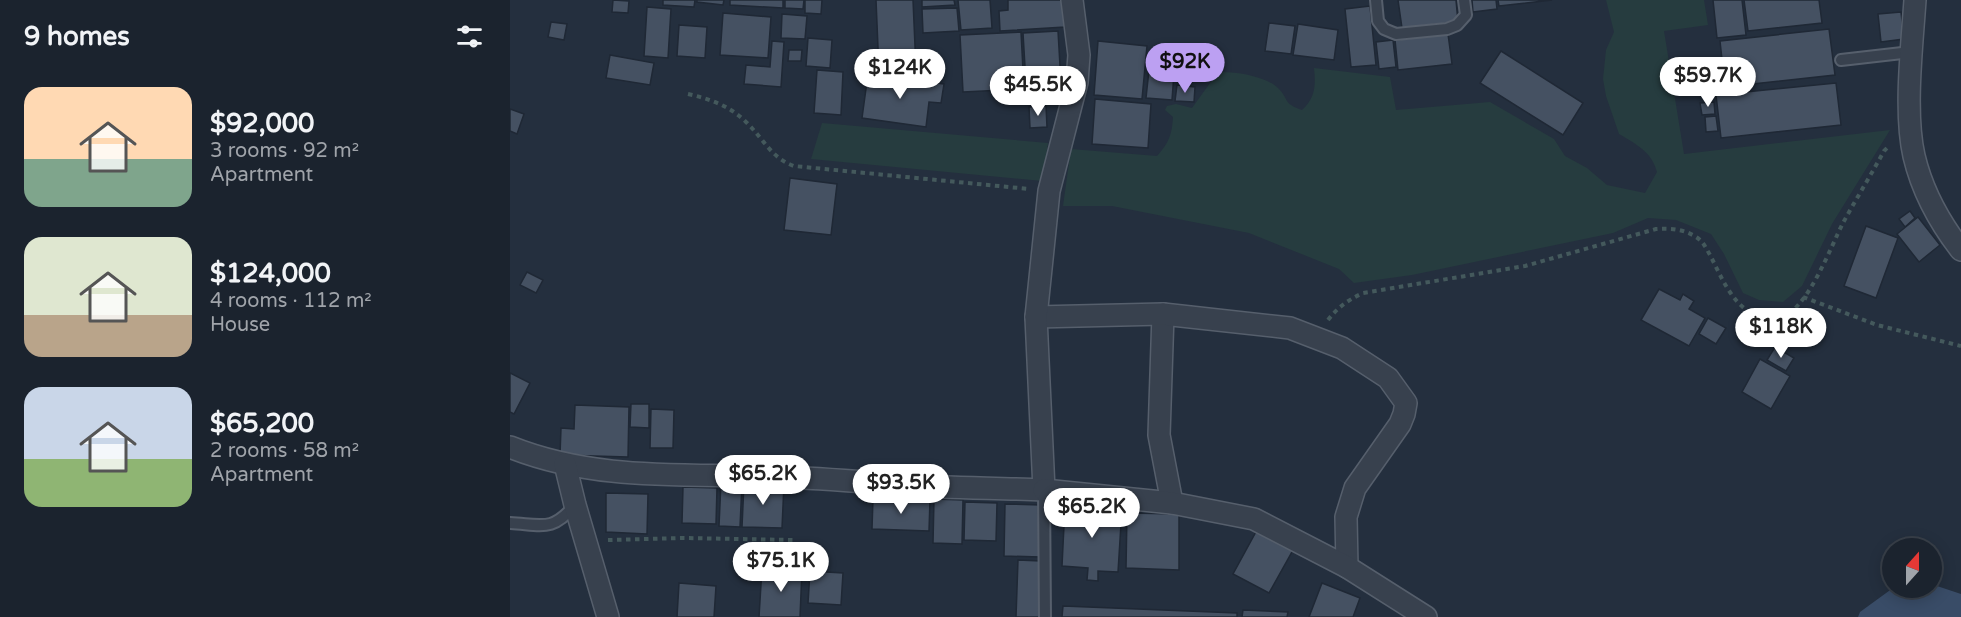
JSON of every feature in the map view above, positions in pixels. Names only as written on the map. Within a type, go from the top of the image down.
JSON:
[{"type":"street","points":[[1044,490],[1036,317],[1050,191],[1077,82],[1079,55],[1072,0]]},
{"type":"street","points":[[1915,0],[1911,52],[1910,121],[1914,155],[1924,189],[1951,237],[1961,250]]},
{"type":"street","points":[[1036,317],[1163,314],[1290,328],[1342,348],[1388,378],[1406,403],[1404,414],[1400,424],[1356,488],[1346,517],[1347,567]]},
{"type":"street","points":[[1163,314],[1160,435],[1172,503]]},
{"type":"street","points":[[510,447],[565,464],[633,474],[796,477],[905,485],[1044,490],[1172,503],[1254,519],[1347,567],[1426,617]]},
{"type":"street","points":[[565,464],[609,617]]},
{"type":"lane","points":[[1377,0],[1378,21],[1384,29],[1396,34],[1447,29],[1456,25],[1466,15],[1464,0]]},
{"type":"lane","points":[[1841,60],[1911,52]]},
{"type":"lane","points":[[1044,490],[1045,617]]},
{"type":"lane","points":[[510,523],[552,525],[575,505]]},
{"type":"path","points":[[688,94],[706,98],[734,112],[746,122],[775,157],[794,166],[1050,191]]},
{"type":"path","points":[[1314,338],[1338,308],[1362,292],[1525,266],[1656,229],[1670,228],[1684,231],[1704,244],[1733,299],[1754,315],[1772,321],[1784,317],[1797,306],[1810,288],[1884,151],[1910,121]]},
{"type":"path","points":[[1803,297],[1877,325],[1961,346]]},
{"type":"path","points":[[586,541],[683,538],[793,540]]},
{"type":"green space","points":[[1606,0],[1704,0],[1708,25],[1664,31],[1684,154],[1890,130],[1832,224],[1802,286],[1783,302],[1759,300],[1743,293],[1724,254],[1711,234],[1676,220],[1648,218],[1613,233],[1412,275],[1354,283],[1339,269],[1249,233],[1112,206],[1063,206],[1071,149],[1157,156],[1167,142],[1172,128],[1173,117],[1165,110],[1167,106],[1176,104],[1192,108],[1218,72],[1241,73],[1266,80],[1282,92],[1289,103],[1302,110],[1310,101],[1314,91],[1314,68],[1390,77],[1396,110],[1490,102],[1554,139],[1565,156],[1587,168],[1607,185],[1645,193],[1657,172],[1655,165],[1642,149],[1619,134],[1606,96],[1603,79],[1606,50],[1614,32]]},
{"type":"green space","points":[[822,123],[1048,143],[1043,181],[811,159]]},
{"type":"water","points":[[1942,588],[1961,594],[1961,617],[1858,617],[1860,612],[1882,596],[1882,598],[1942,598]]},
{"type":"building","points":[[613,0],[629,1],[628,13],[612,12]]},
{"type":"building","points":[[663,0],[695,0],[694,7],[663,5]]},
{"type":"building","points":[[697,0],[724,0],[723,5],[697,2]]},
{"type":"building","points":[[730,0],[783,0],[783,8],[730,5]]},
{"type":"building","points":[[785,0],[804,0],[803,9],[785,8]]},
{"type":"building","points":[[805,0],[822,0],[821,14],[805,13]]},
{"type":"building","points":[[876,0],[913,0],[916,69],[879,71]]},
{"type":"building","points":[[922,0],[954,0],[955,5],[922,7]]},
{"type":"building","points":[[958,0],[990,0],[992,28],[961,30]]},
{"type":"building","points":[[1008,0],[1064,0],[1065,27],[1000,31],[999,11],[1008,10]]},
{"type":"building","points":[[1398,0],[1456,0],[1458,22],[1402,28]]},
{"type":"building","points":[[1472,0],[1496,0],[1497,9],[1473,12]]},
{"type":"building","points":[[1498,0],[1552,0],[1499,6]]},
{"type":"building","points":[[1713,0],[1742,0],[1746,35],[1717,38]]},
{"type":"building","points":[[1744,0],[1819,0],[1822,23],[1748,31]]},
{"type":"building","points":[[1370,6],[1376,65],[1351,67],[1345,9]]},
{"type":"building","points":[[647,7],[671,9],[668,58],[644,56]]},
{"type":"building","points":[[957,8],[959,31],[923,33],[922,9]]},
{"type":"building","points":[[1901,12],[1904,39],[1881,42],[1878,14]]},
{"type":"building","points":[[723,13],[771,17],[768,58],[720,55]]},
{"type":"building","points":[[782,14],[807,16],[805,39],[781,38]]},
{"type":"building","points":[[551,22],[567,24],[564,40],[548,37]]},
{"type":"building","points":[[1269,23],[1295,26],[1291,54],[1265,51]]},
{"type":"building","points":[[1298,24],[1338,30],[1334,60],[1293,55]]},
{"type":"building","points":[[679,25],[707,27],[705,58],[677,56]]},
{"type":"building","points":[[1829,29],[1835,75],[1725,87],[1720,41]]},
{"type":"building","points":[[1058,31],[1061,83],[1026,84],[1023,33]]},
{"type":"building","points":[[1021,32],[1024,89],[963,92],[960,35]]},
{"type":"building","points":[[1448,34],[1452,64],[1398,70],[1395,40]]},
{"type":"building","points":[[808,38],[832,40],[830,68],[806,66]]},
{"type":"building","points":[[1393,40],[1396,67],[1379,69],[1376,42]]},
{"type":"building","points":[[772,41],[784,42],[781,87],[744,84],[746,65],[770,67]]},
{"type":"building","points":[[1098,41],[1147,46],[1142,99],[1094,95]]},
{"type":"building","points":[[789,50],[802,50],[801,61],[788,61]]},
{"type":"building","points":[[1501,51],[1583,103],[1563,135],[1480,83]]},
{"type":"building","points":[[610,55],[654,63],[650,85],[606,78]]},
{"type":"building","points":[[817,70],[843,72],[841,115],[814,113]]},
{"type":"building","points":[[1149,70],[1174,73],[1172,100],[1146,98]]},
{"type":"building","points":[[868,74],[944,84],[941,103],[929,102],[926,127],[862,118]]},
{"type":"building","points":[[1836,83],[1841,125],[1721,138],[1716,95]]},
{"type":"building","points":[[1177,85],[1195,87],[1194,102],[1175,101]]},
{"type":"building","points":[[1095,99],[1151,104],[1148,148],[1092,144]]},
{"type":"building","points":[[1714,102],[1715,114],[1702,115],[1700,103]]},
{"type":"building","points":[[1046,106],[1047,127],[1030,128],[1029,107]]},
{"type":"building","points":[[510,109],[524,114],[517,134],[510,131]]},
{"type":"building","points":[[1716,116],[1718,131],[1706,132],[1705,117]]},
{"type":"building","points":[[790,178],[837,184],[831,235],[784,230]]},
{"type":"building","points":[[1910,211],[1915,218],[1905,227],[1899,219]]},
{"type":"building","points":[[1918,217],[1940,245],[1919,262],[1897,234]]},
{"type":"building","points":[[1866,226],[1898,238],[1876,298],[1844,286]]},
{"type":"building","points":[[527,272],[543,280],[536,293],[520,285]]},
{"type":"building","points":[[1659,289],[1680,300],[1683,294],[1694,301],[1689,309],[1705,318],[1689,346],[1641,320]]},
{"type":"building","points":[[1708,318],[1726,328],[1716,344],[1699,334]]},
{"type":"building","points":[[1775,347],[1794,358],[1786,371],[1767,360]]},
{"type":"building","points":[[1760,359],[1790,376],[1771,409],[1742,392]]},
{"type":"building","points":[[510,373],[530,383],[514,414],[510,412]]},
{"type":"building","points":[[631,404],[649,404],[649,428],[630,427]]},
{"type":"building","points":[[575,405],[629,407],[628,457],[560,455],[561,428],[574,429]]},
{"type":"building","points":[[651,409],[674,410],[673,448],[650,448]]},
{"type":"building","points":[[721,482],[742,483],[740,527],[719,526]]},
{"type":"building","points":[[744,483],[784,484],[782,528],[742,527]]},
{"type":"building","points":[[683,487],[717,488],[716,524],[682,523]]},
{"type":"building","points":[[606,493],[648,494],[647,534],[606,532]]},
{"type":"building","points":[[873,498],[930,500],[929,531],[872,529]]},
{"type":"building","points":[[934,499],[963,500],[962,544],[933,543]]},
{"type":"building","points":[[965,502],[997,503],[996,541],[964,540]]},
{"type":"building","points":[[1005,504],[1041,505],[1040,557],[1004,556]]},
{"type":"building","points":[[1065,505],[1122,508],[1118,572],[1098,571],[1098,581],[1087,580],[1088,568],[1062,566]]},
{"type":"building","points":[[1127,513],[1179,514],[1179,570],[1126,568]]},
{"type":"building","points":[[1257,530],[1293,550],[1269,593],[1233,574]]},
{"type":"building","points":[[783,552],[801,553],[800,569],[782,568]]},
{"type":"building","points":[[1018,560],[1041,561],[1039,617],[1016,617]]},
{"type":"building","points":[[762,568],[802,570],[800,617],[759,617]]},
{"type":"building","points":[[810,571],[843,573],[841,605],[808,603]]},
{"type":"building","points":[[679,583],[716,586],[714,617],[677,617]]},
{"type":"building","points":[[1322,583],[1360,598],[1353,617],[1309,617]]},
{"type":"building","points":[[1063,606],[1237,613],[1237,617],[1062,617]]},
{"type":"building","points":[[1243,610],[1288,612],[1287,617],[1242,617]]}]
